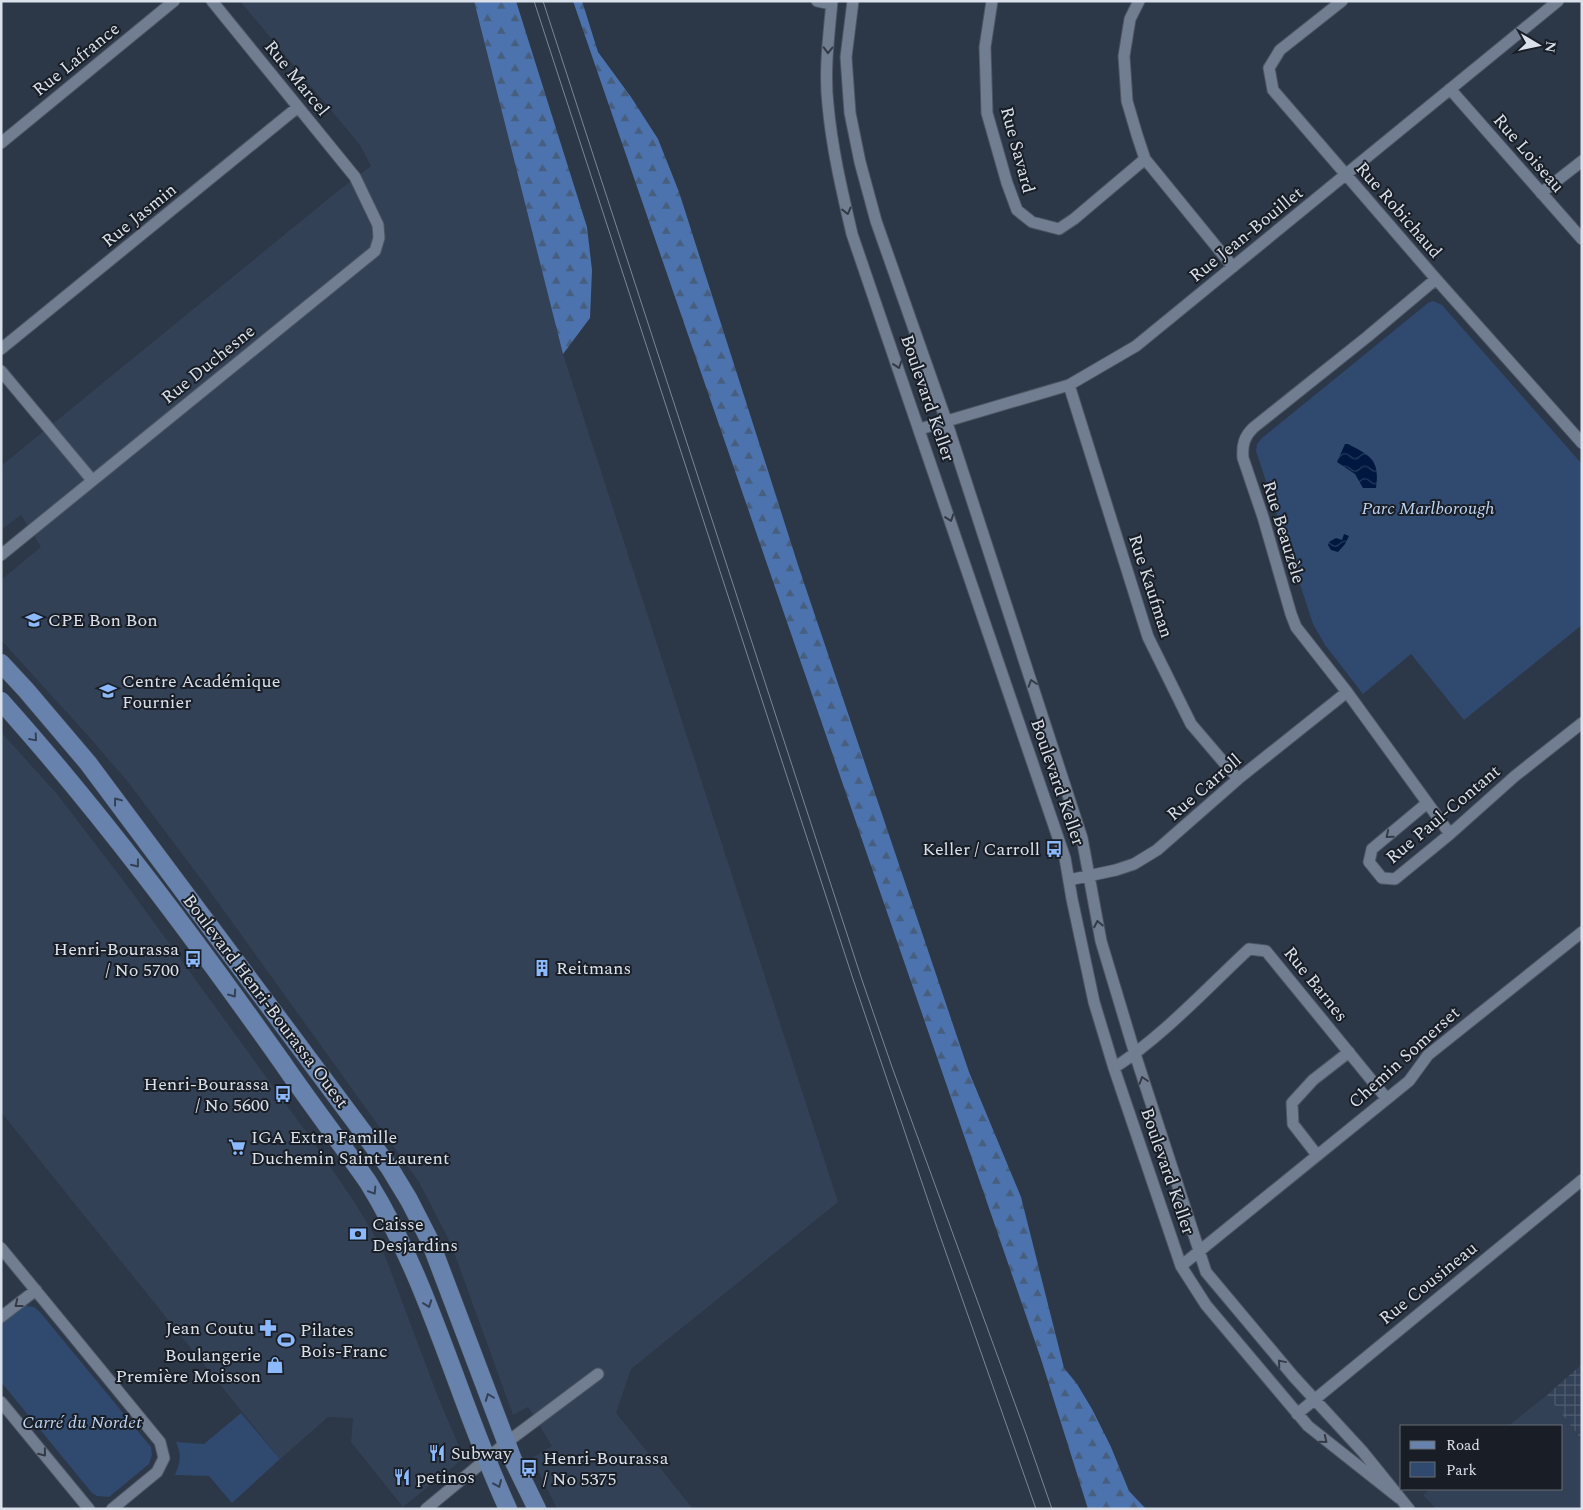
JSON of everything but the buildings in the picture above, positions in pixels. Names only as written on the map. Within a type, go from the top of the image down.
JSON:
[{"type":"main road","name":"Boulevard Henri-Bourassa Ouest","points":[[1,663],[88,763],[389,1167],[409,1200],[430,1241],[513,1460],[537,1509]]},
{"type":"main road","name":"Boulevard Henri-Bourassa Ouest","points":[[1,701],[53,760],[138,867],[221,977],[368,1182],[390,1218],[415,1271],[487,1460],[508,1509]]},
{"type":"street","name":"Rue Lafrance","points":[[1,143],[174,1]]},
{"type":"street","name":"Rue Marcel","points":[[212,1],[355,177]]},
{"type":"street","points":[[817,1],[832,3]]},
{"type":"street","name":"Boulevard Keller","points":[[853,1],[846,57],[850,113],[860,162],[876,221],[946,420],[1082,838],[1101,941],[1135,1054],[1206,1272],[1313,1399],[1363,1452],[1409,1509]]},
{"type":"street","name":"Rue Savard","points":[[992,1],[985,47],[987,113],[1007,183],[1017,210],[1032,222],[1059,228],[1074,220],[1145,159]]},
{"type":"street","points":[[1139,1],[1130,19],[1124,56],[1127,101],[1145,159],[1233,268]]},
{"type":"street","name":"Rue Robichaud","points":[[1342,1],[1280,50],[1269,68],[1273,90],[1436,279],[1582,442]]},
{"type":"street","name":"Rue Jean-Bouillet","points":[[920,429],[1069,385],[1136,346],[1558,1]]},
{"type":"street","name":"Boulevard Keller","points":[[832,3],[828,45],[828,103],[837,171],[852,234],[1065,858],[1094,1002],[1114,1068],[1181,1266],[1206,1305],[1297,1414],[1322,1438],[1399,1498]]},
{"type":"street","name":"Rue Loiseau","points":[[1450,89],[1582,239]]},
{"type":"street","name":"Rue Jasmin","points":[[1,349],[298,107]]},
{"type":"street","points":[[1541,194],[1582,161]]},
{"type":"street","name":"Rue Duchesne","points":[[1,556],[92,480],[375,252],[379,238],[378,225],[355,177]]},
{"type":"street","name":"Rue Beauzèle","points":[[1436,279],[1367,338],[1253,428],[1243,441],[1242,458],[1263,517],[1296,627],[1347,692],[1426,804],[1450,834]]},
{"type":"street","points":[[1,371],[92,480]]},
{"type":"street","name":"Rue Kaufman","points":[[1069,385],[1148,637],[1191,724],[1238,779]]},
{"type":"street","name":"Rue Carroll","points":[[1069,880],[1134,864],[1158,850],[1238,779],[1347,692]]},
{"type":"street","name":"Rue Paul-Contant","points":[[1426,804],[1372,849],[1369,862],[1382,878],[1395,880],[1515,776],[1582,723]]},
{"type":"street","name":"Chemin Somerset","points":[[1181,1266],[1409,1081],[1428,1055],[1582,932]]},
{"type":"street","name":"Rue Barnes","points":[[1114,1068],[1135,1054],[1248,949],[1266,951],[1387,1099]]},
{"type":"street","points":[[1317,1155],[1293,1124],[1292,1104],[1312,1080],[1349,1052]]},
{"type":"street","name":"Rue Cousineau","points":[[1297,1414],[1582,1180]]},
{"type":"street","points":[[1,1248],[160,1442],[164,1458],[157,1472],[112,1509]]},
{"type":"street","points":[[1,1317],[36,1290]]},
{"type":"street","points":[[426,1509],[507,1442],[598,1374]]},
{"type":"street","points":[[1,1402],[89,1509]]},
{"type":"shaded area","points":[[240,1],[474,1],[563,354],[838,1202],[631,1369],[616,1413],[693,1509],[557,1509],[532,1458],[552,1446],[528,1407],[513,1415],[451,1244],[419,1182],[204,883],[128,782],[1,640],[1,580],[41,547],[21,515],[1,530],[1,466],[371,166],[360,145]]},
{"type":"shaded area","points":[[1,732],[57,794],[126,884],[312,1140],[353,1200],[382,1248],[438,1397],[464,1458],[403,1507],[351,1442],[353,1418],[328,1417],[280,1459],[1,1112]]},
{"type":"shaded area","points":[[1582,1364],[1582,1440],[1547,1395]]},
{"type":"shaded area","points":[[1547,1395],[1582,1440],[1582,1509],[1436,1509],[1423,1495],[1429,1490],[1563,1490],[1563,1425],[1509,1425]]},
{"type":"green space","points":[[474,1],[516,1],[587,227],[592,270],[590,318],[563,354]]},
{"type":"green space","points":[[573,1],[582,1],[598,52],[631,97],[658,139],[679,192],[799,568],[969,1072],[1021,1197],[1064,1368],[1077,1384],[1092,1409],[1111,1447],[1129,1491],[1146,1509],[1088,1509],[1041,1359]]},
{"type":"green space","name":"Parc Marlborough","points":[[1433,301],[1442,305],[1582,464],[1582,625],[1464,720],[1411,654],[1363,694],[1325,645],[1313,624],[1256,451],[1257,444],[1262,438],[1428,303]]},
{"type":"green space","name":"Carré du Nordet","points":[[26,1306],[34,1307],[40,1312],[151,1447],[152,1455],[149,1464],[109,1497],[97,1496],[92,1493],[1,1382],[1,1322]]},
{"type":"green space","points":[[241,1413],[280,1459],[232,1503],[209,1476],[175,1475],[180,1458],[176,1442],[204,1444]]},
{"type":"water","points":[[1345,444],[1363,452],[1372,460],[1377,471],[1376,488],[1363,488],[1355,474],[1337,462]]},
{"type":"water","points":[[1344,534],[1349,536],[1345,544],[1338,552],[1331,550],[1328,545],[1329,542],[1336,538],[1342,540]]},
{"type":"tram line","points":[[534,1],[853,979],[938,1230],[1036,1509]]},
{"type":"tram line","points":[[543,1],[861,977],[1052,1509]]},
{"type":"place","name":"CPE Bon Bon","points":[[34,620]]},
{"type":"place","name":"Centre Académique Fournier","points":[[108,691]]},
{"type":"place","name":"Keller / Carroll","points":[[1054,849]]},
{"type":"place","name":"Henri-Bourassa / No 5700","points":[[193,959]]},
{"type":"place","name":"Reitmans","points":[[542,968]]},
{"type":"place","name":"Henri-Bourassa / No 5600","points":[[283,1094]]},
{"type":"place","name":"IGA Extra Famille Duchemin Saint-Laurent","points":[[237,1147]]},
{"type":"place","name":"Caisse Desjardins","points":[[358,1234]]},
{"type":"place","name":"Jean Coutu","points":[[268,1328]]},
{"type":"place","name":"Pilates Bois-Franc","points":[[286,1340]]},
{"type":"place","name":"Boulangerie Première Moisson","points":[[275,1365]]},
{"type":"place","name":"Subway","points":[[437,1453]]},
{"type":"place","name":"Henri-Bourassa / No 5375","points":[[529,1468]]},
{"type":"place","name":"petinos","points":[[402,1477]]}]
